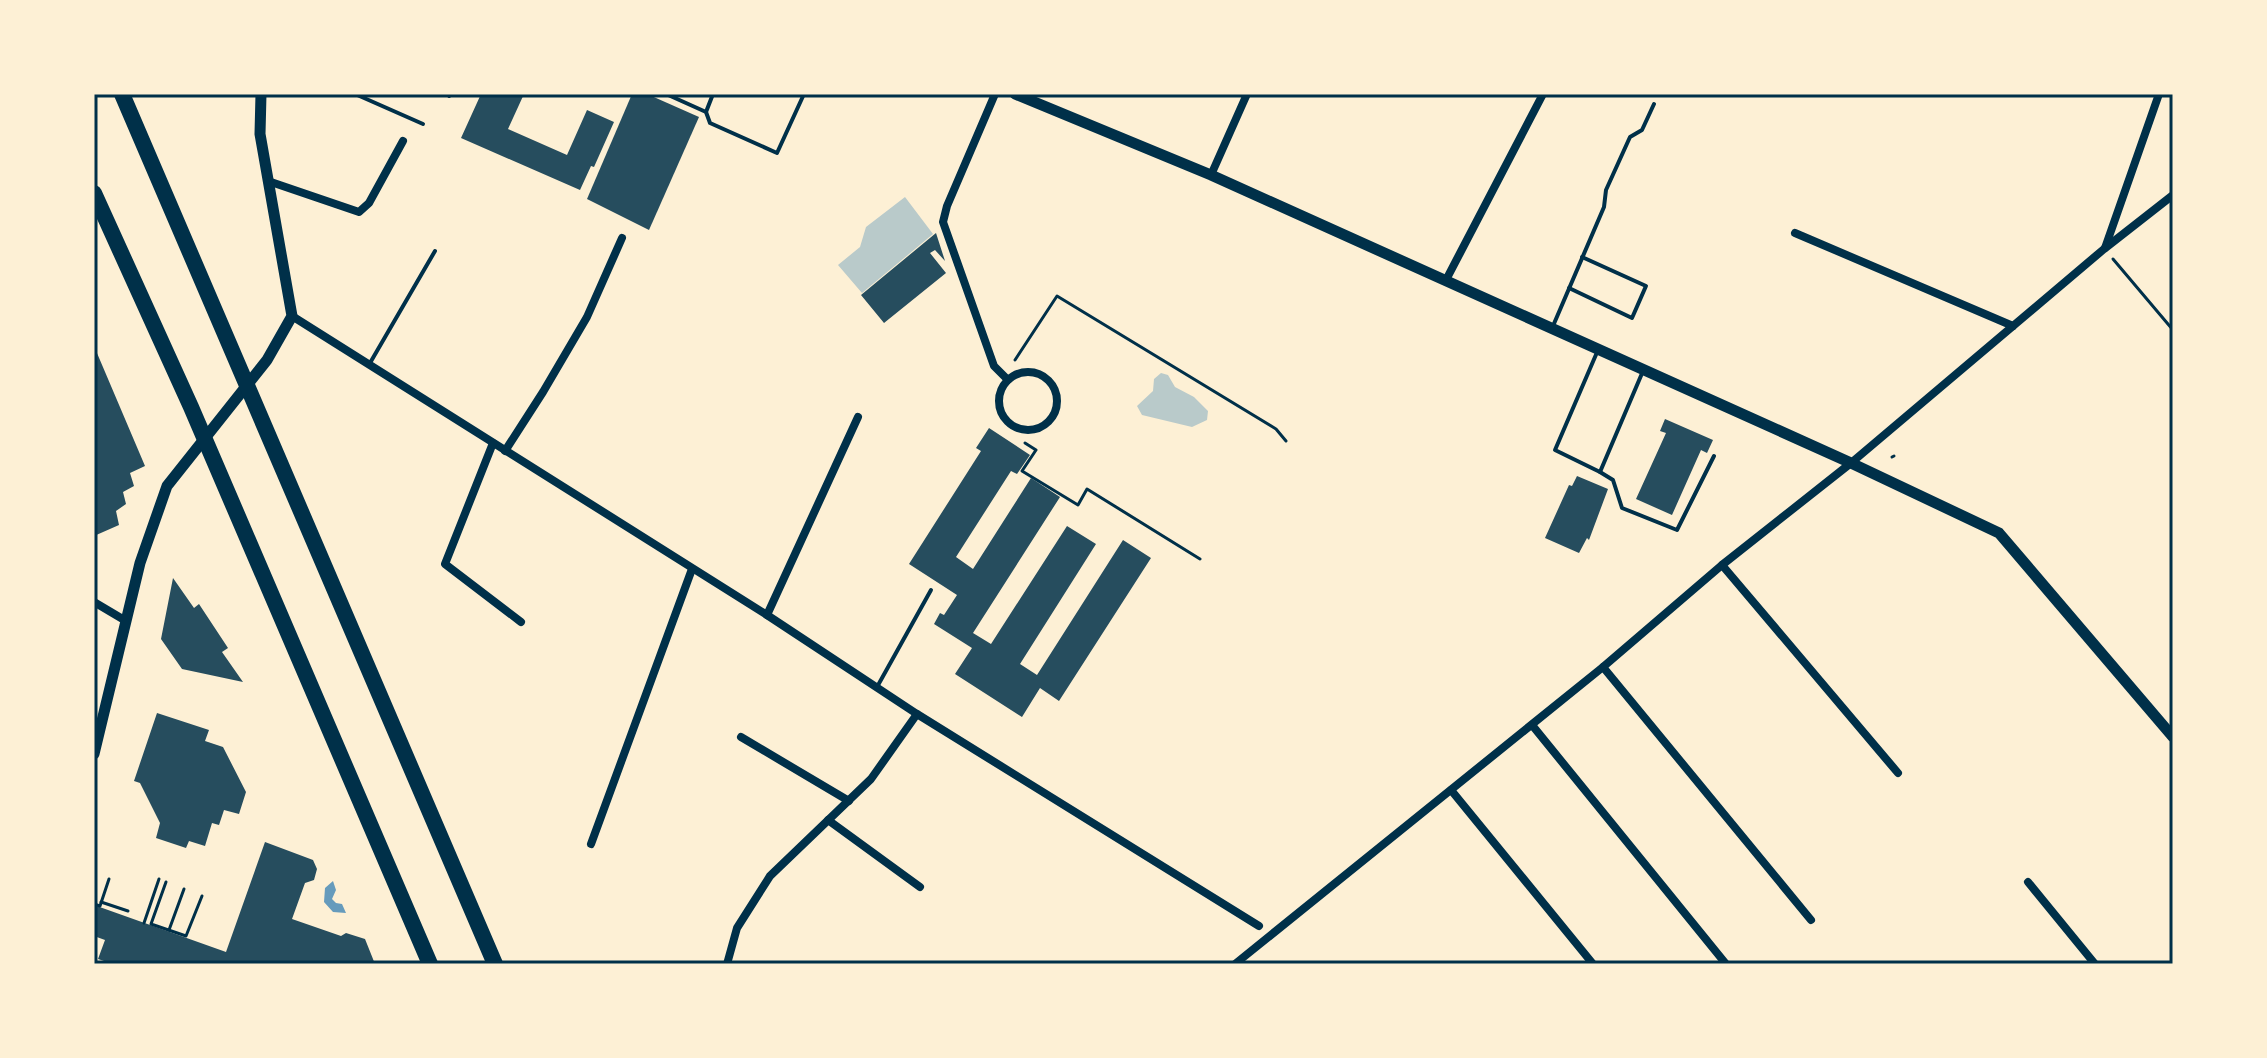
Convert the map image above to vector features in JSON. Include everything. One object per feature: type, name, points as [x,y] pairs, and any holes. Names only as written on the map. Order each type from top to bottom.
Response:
[{"type":"highway","points":[[122,94],[495,963]]},
{"type":"highway","points":[[94,193],[191,407],[430,964]]},
{"type":"street","points":[[94,754],[140,563],[167,486],[267,360],[292,316],[260,134],[261,94]]},
{"type":"street","points":[[995,94],[943,222],[994,366],[1008,380]]},
{"type":"street","points":[[1211,175],[1247,94]]},
{"type":"street","points":[[1446,280],[1543,94]]},
{"type":"street","points":[[2104,249],[2159,94]]},
{"type":"street","points":[[1023,96],[1211,175],[1446,280],[1999,533],[2173,737]]},
{"type":"street","points":[[268,181],[359,212],[369,203],[403,141]]},
{"type":"street","points":[[1235,964],[1603,667],[1722,565],[1851,463],[2104,249],[2173,195]]},
{"type":"street","points":[[1795,233],[2013,326]]},
{"type":"street","points":[[505,451],[587,317],[622,238]]},
{"type":"street","points":[[292,316],[767,615],[917,714],[1259,926]]},
{"type":"street","points":[[1024,372],[1043,376],[1050,382],[1057,408],[1047,424],[1029,430],[1010,424],[1003,417],[999,398],[1008,380],[1024,372]]},
{"type":"street","points":[[767,615],[858,417]]},
{"type":"street","points":[[493,443],[445,564],[521,622]]},
{"type":"street","points":[[1722,565],[1898,773]]},
{"type":"street","points":[[591,844],[692,569]]},
{"type":"street","points":[[94,602],[126,621]]},
{"type":"street","points":[[1603,667],[1811,920]]},
{"type":"street","points":[[727,964],[737,928],[770,876],[871,779],[917,714]]},
{"type":"street","points":[[1532,725],[1726,964]]},
{"type":"street","points":[[741,737],[849,801]]},
{"type":"street","points":[[1451,790],[1593,964]]},
{"type":"street","points":[[828,820],[920,887]]},
{"type":"street","points":[[2028,882],[2095,964]]},
{"type":"lane","points":[[355,94],[423,124]]},
{"type":"lane","points":[[666,94],[706,112]]},
{"type":"lane","points":[[713,94],[706,112],[710,123],[777,153],[804,94]]},
{"type":"lane","points":[[1552,328],[1604,207],[1612,176],[1630,137],[1642,130],[1654,104]]},
{"type":"lane","points":[[369,365],[435,251]]},
{"type":"lane","points":[[1569,288],[1632,318],[1646,286],[1582,257]]},
{"type":"lane","points":[[1598,349],[1555,450],[1613,480],[1622,508],[1677,530],[1714,456]]},
{"type":"lane","points":[[1600,472],[1644,369]]},
{"type":"lane","points":[[877,687],[931,590]]},
{"type":"path","points":[[2104,249],[2173,330]]},
{"type":"path","points":[[1015,360],[1057,296],[1276,429],[1286,441]]},
{"type":"path","points":[[1025,443],[1036,450],[1022,471],[1078,505],[1087,489],[1200,559]]},
{"type":"path","points":[[94,904],[100,906],[109,879]]},
{"type":"path","points":[[144,923],[159,879]]},
{"type":"path","points":[[166,882],[151,924],[186,936],[202,896]]},
{"type":"path","points":[[169,930],[184,889]]},
{"type":"path","points":[[101,902],[128,911]]},
{"type":"shaded area","points":[[905,197],[933,234],[862,293],[838,265],[860,247],[866,227]]},
{"type":"shaded area","points":[[1161,373],[1168,375],[1175,387],[1194,397],[1208,411],[1207,420],[1192,427],[1142,415],[1137,406],[1153,391],[1154,379]]},
{"type":"water","points":[[333,881],[336,890],[332,899],[342,904],[346,913],[333,912],[324,902],[325,888]]},
{"type":"building","points":[[481,94],[524,94],[508,129],[567,155],[587,110],[614,122],[580,190],[461,138]]},
{"type":"building","points":[[632,94],[647,94],[699,117],[649,230],[587,199]]},
{"type":"building","points":[[936,233],[945,261],[935,250],[930,253],[946,273],[884,323],[861,295]]},
{"type":"building","points":[[94,346],[145,466],[130,473],[134,486],[123,492],[126,504],[116,511],[119,525],[94,536]]},
{"type":"building","points":[[1665,419],[1713,440],[1707,453],[1701,450],[1672,515],[1636,499],[1666,433],[1660,431]]},
{"type":"building","points":[[989,428],[1030,455],[1017,474],[1011,471],[956,557],[973,569],[1031,478],[1060,497],[973,633],[991,644],[1067,526],[1096,544],[1020,664],[1037,675],[1123,540],[1151,558],[1059,701],[1040,688],[1022,717],[955,674],[972,648],[934,624],[957,595],[909,564],[981,451],[976,448]]},
{"type":"building","points":[[1577,476],[1608,489],[1589,540],[1587,538],[1579,553],[1545,538],[1569,485],[1572,486]]},
{"type":"building","points":[[173,578],[194,608],[199,604],[228,648],[222,652],[243,682],[182,669],[161,639]]},
{"type":"building","points":[[157,713],[209,730],[205,741],[223,747],[246,792],[239,814],[224,810],[219,825],[212,823],[205,846],[189,841],[186,848],[156,838],[160,823],[140,783],[134,781]]},
{"type":"building","points":[[265,842],[313,860],[317,869],[314,880],[305,883],[292,919],[341,936],[346,933],[365,939],[375,964],[113,964],[98,959],[105,940],[94,936],[94,905],[226,952]]}]
